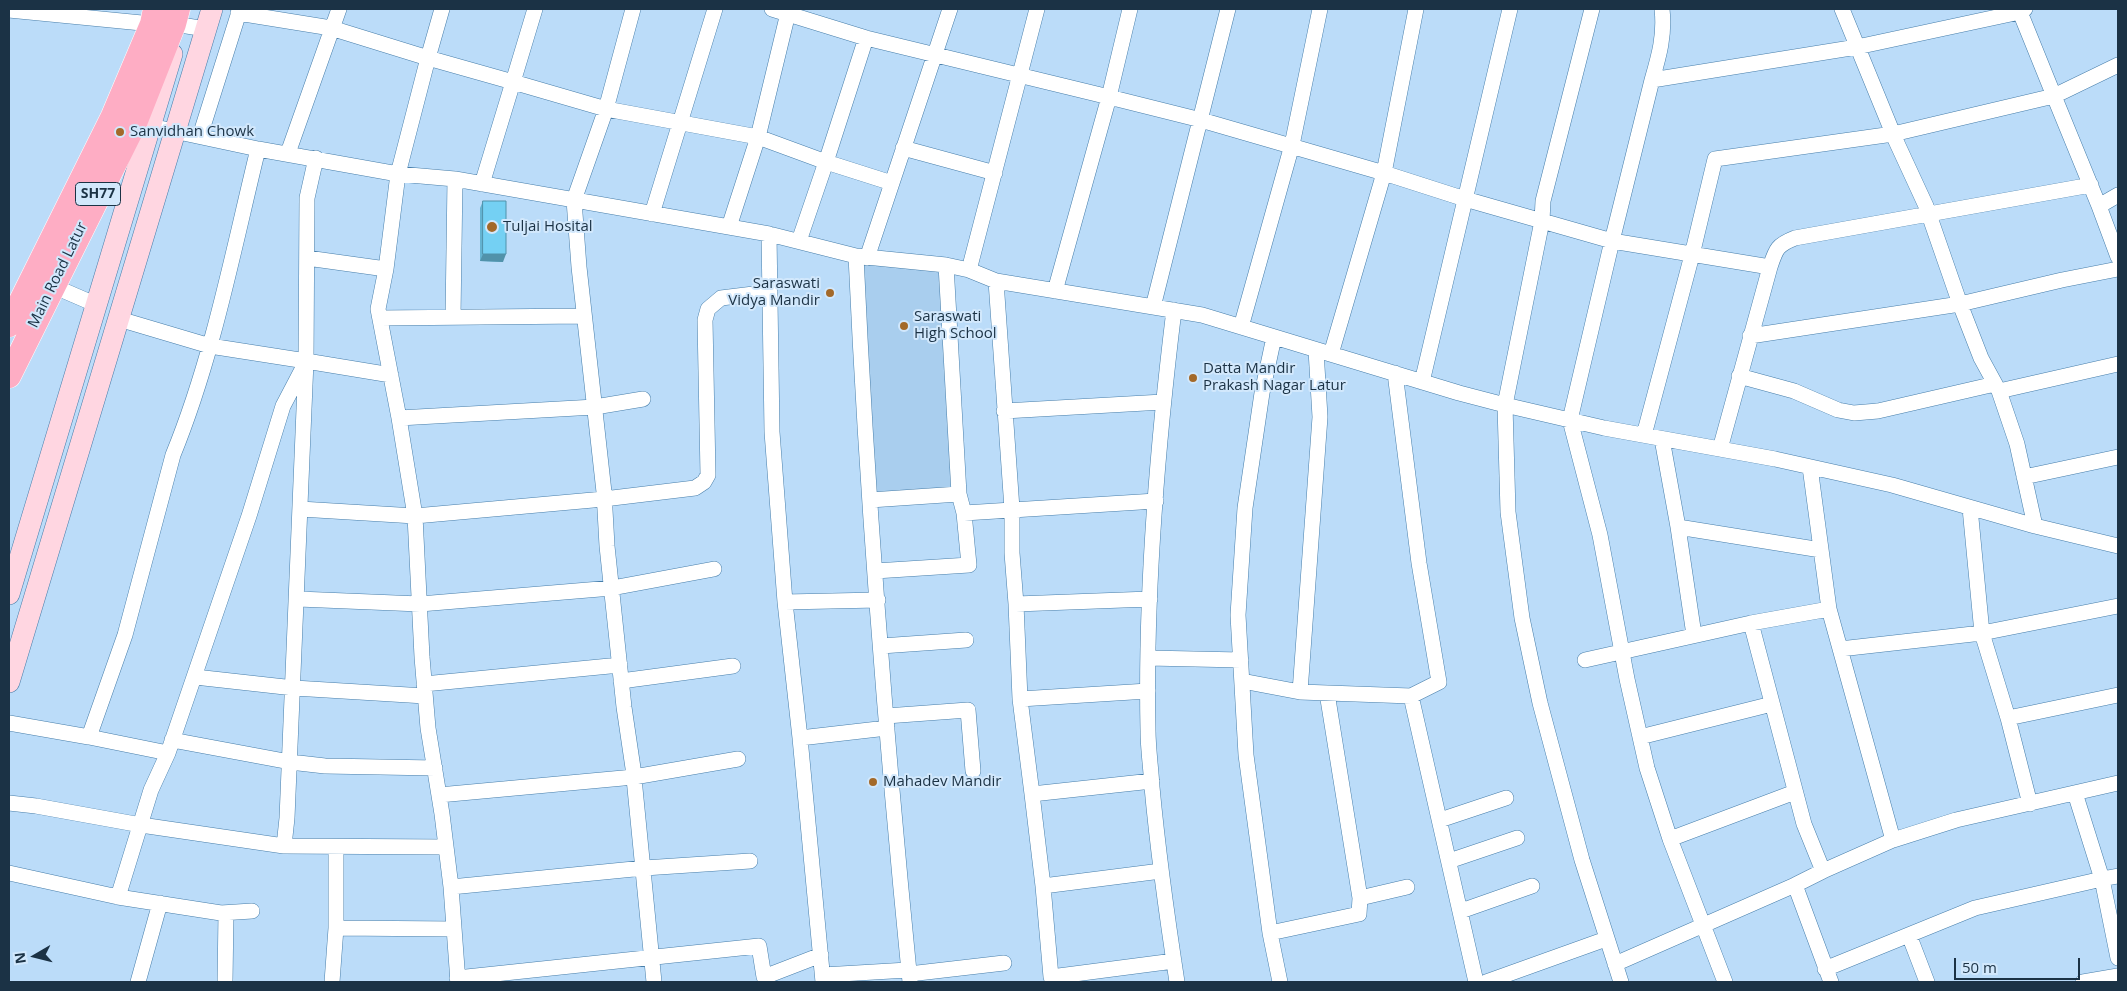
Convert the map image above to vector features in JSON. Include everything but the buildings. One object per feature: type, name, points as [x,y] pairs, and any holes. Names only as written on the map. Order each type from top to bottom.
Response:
[{"type":"main road","name":"Main Road Latur","points":[[9,376],[133,122],[171,17]]},
{"type":"main road","name":"Main Road Latur","points":[[9,324],[133,122]]},
{"type":"street","points":[[9,682],[212,9]]},
{"type":"street","points":[[288,153],[339,9]]},
{"type":"street","points":[[442,9],[398,174],[386,269],[378,309],[415,516],[425,690],[446,847],[458,980],[759,946],[764,977],[821,955]]},
{"type":"street","points":[[482,184],[535,9]]},
{"type":"street","points":[[633,9],[606,109],[574,200],[584,316],[620,665],[644,868],[654,982]]},
{"type":"street","points":[[652,214],[715,9]]},
{"type":"street","points":[[909,976],[875,571],[862,380],[862,257],[892,183],[950,9]]},
{"type":"street","points":[[969,270],[1037,9]]},
{"type":"street","points":[[1055,291],[1109,97],[1130,9]]},
{"type":"street","points":[[1153,307],[1228,9]]},
{"type":"street","points":[[1241,327],[1292,146],[1320,9]]},
{"type":"street","points":[[1332,354],[1384,173],[1416,9]]},
{"type":"street","points":[[1422,382],[1510,9]]},
{"type":"street","points":[[1662,9],[1664,28],[1662,47],[1612,242],[1570,420],[1600,535],[1646,768],[1670,839],[1725,982]]},
{"type":"street","points":[[1842,9],[1893,134],[1929,214],[1981,358],[1997,388],[2017,444],[2035,526]]},
{"type":"street","points":[[9,10],[171,17],[206,29]]},
{"type":"street","points":[[729,227],[758,137],[782,10],[866,38],[1200,120],[1612,242],[1770,267]]},
{"type":"street","points":[[1588,10],[1543,200],[1542,221],[1505,405],[1508,512],[1522,618],[1540,703],[1582,860],[1621,982]]},
{"type":"street","points":[[1652,80],[1857,47],[2021,10],[2118,257]]},
{"type":"street","points":[[200,136],[239,11],[332,28],[428,58],[606,109],[758,137],[826,162],[892,183]]},
{"type":"street","points":[[9,594],[97,304],[133,122],[171,17]]},
{"type":"street","points":[[799,241],[866,38]]},
{"type":"street","points":[[1644,435],[1692,255],[1715,159],[1893,134],[2054,96],[2118,65]]},
{"type":"street","points":[[133,122],[258,149],[398,174],[455,179],[769,234],[862,257],[946,265],[969,270],[996,281],[1202,315],[1422,382],[1505,405],[1662,439],[1810,467],[1892,486],[2035,526],[2118,546]]},
{"type":"street","points":[[904,148],[995,173]]},
{"type":"street","points":[[88,737],[125,635],[173,455],[210,346],[258,149]]},
{"type":"street","points":[[284,846],[298,599],[306,361],[307,198],[316,158]]},
{"type":"street","points":[[453,317],[455,179]]},
{"type":"street","points":[[1720,449],[1770,267],[1776,250],[1784,242],[1795,238],[2091,185]]},
{"type":"street","points":[[2099,206],[2118,195]]},
{"type":"street","points":[[769,234],[772,432],[785,602],[823,979],[909,976],[1004,963]]},
{"type":"street","points":[[307,258],[386,269]]},
{"type":"street","points":[[875,571],[969,565],[964,513],[959,494],[946,265]]},
{"type":"street","points":[[1750,336],[1960,304],[2118,269]]},
{"type":"street","points":[[996,281],[1012,509],[1012,553],[1020,699],[1043,886],[1051,979],[1174,961]]},
{"type":"street","points":[[53,286],[97,304]]},
{"type":"street","points":[[300,509],[415,516],[604,499],[695,488],[704,482],[708,475],[705,320],[708,309],[721,298],[770,292]]},
{"type":"street","points":[[1174,310],[1162,402],[1150,599],[1148,732],[1161,871],[1177,982]]},
{"type":"street","points":[[380,318],[584,316]]},
{"type":"street","points":[[119,320],[210,346],[391,374]]},
{"type":"street","points":[[1274,337],[1262,393],[1246,508],[1238,615],[1246,755],[1270,933],[1280,982]]},
{"type":"street","points":[[1300,692],[1320,417],[1316,350]]},
{"type":"street","points":[[118,897],[151,790],[170,746],[195,677],[249,516],[283,406],[306,361]]},
{"type":"street","points":[[1740,376],[1794,391],[1838,410],[1854,413],[1878,411],[2118,364]]},
{"type":"street","points":[[1242,682],[1300,692],[1411,696],[1439,682],[1417,553],[1395,373]]},
{"type":"street","points":[[399,418],[594,407],[642,399]]},
{"type":"street","points":[[1004,411],[1162,402]]},
{"type":"street","points":[[1662,439],[1678,527],[1694,636]]},
{"type":"street","points":[[2024,477],[2118,457]]},
{"type":"street","points":[[1810,467],[1829,609],[1893,840]]},
{"type":"street","points":[[870,500],[959,494]]},
{"type":"street","points":[[964,513],[1156,501]]},
{"type":"street","points":[[1970,508],[1982,633],[2008,718],[2030,804]]},
{"type":"street","points":[[1678,527],[1821,550]]},
{"type":"street","points":[[298,599],[420,604],[612,588],[714,569]]},
{"type":"street","points":[[1016,604],[1150,599]]},
{"type":"street","points":[[785,602],[878,600]]},
{"type":"street","points":[[1840,649],[1982,633],[2118,606]]},
{"type":"street","points":[[1585,660],[1751,623],[1829,609]]},
{"type":"street","points":[[1751,623],[1804,824],[1823,872]]},
{"type":"street","points":[[882,646],[966,640]]},
{"type":"street","points":[[1148,658],[1240,660]]},
{"type":"street","points":[[195,677],[294,688],[425,690],[620,665]]},
{"type":"street","points":[[622,681],[733,666]]},
{"type":"street","points":[[1020,699],[1148,691]]},
{"type":"street","points":[[1270,933],[1359,914],[1360,898],[1327,693]]},
{"type":"street","points":[[2008,718],[2118,695]]},
{"type":"street","points":[[1411,696],[1476,982]]},
{"type":"street","points":[[1640,737],[1772,704]]},
{"type":"street","points":[[800,738],[968,710],[973,771]]},
{"type":"street","points":[[9,723],[88,737],[324,766],[435,768]]},
{"type":"street","points":[[439,795],[634,777],[738,759]]},
{"type":"street","points":[[1032,794],[1152,781]]},
{"type":"street","points":[[1615,964],[1893,840],[1956,820],[2118,783]]},
{"type":"street","points":[[1670,839],[1795,792]]},
{"type":"street","points":[[2075,794],[2102,879],[2118,958]]},
{"type":"street","points":[[1440,820],[1506,798]]},
{"type":"street","points":[[9,803],[284,846],[446,847]]},
{"type":"street","points":[[1449,861],[1517,838]]},
{"type":"street","points":[[332,982],[336,928],[336,846]]},
{"type":"street","points":[[450,887],[644,868],[750,861]]},
{"type":"street","points":[[1043,886],[1161,871]]},
{"type":"street","points":[[9,872],[118,897],[226,913],[252,910]]},
{"type":"street","points":[[1794,885],[1828,976],[1909,935],[1975,908],[2118,876]]},
{"type":"street","points":[[1461,911],[1532,886]]},
{"type":"street","points":[[1360,898],[1407,887]]},
{"type":"street","points":[[138,982],[160,903]]},
{"type":"street","points":[[225,982],[226,913]]},
{"type":"street","points":[[336,928],[454,929]]},
{"type":"street","points":[[1909,935],[1927,982]]},
{"type":"street","points":[[1486,982],[1606,939]]},
{"type":"street","points":[[2083,982],[2118,976]]},
{"type":"shaded area","name":"Saraswati High School","points":[[856,256],[947,272],[959,494],[870,500]]},
{"type":"place","name":"Sanvidhan Chowk","points":[[120,132]]},
{"type":"place","name":"Tuljai Hosital","points":[[492,227]]},
{"type":"place","name":"Saraswati Vidya Mandir","points":[[830,293]]},
{"type":"place","name":"Saraswati High School","points":[[904,326]]},
{"type":"place","name":"Datta Mandir Prakash Nagar Latur","points":[[1193,378]]},
{"type":"place","name":"Mahadev Mandir","points":[[873,782]]}]
